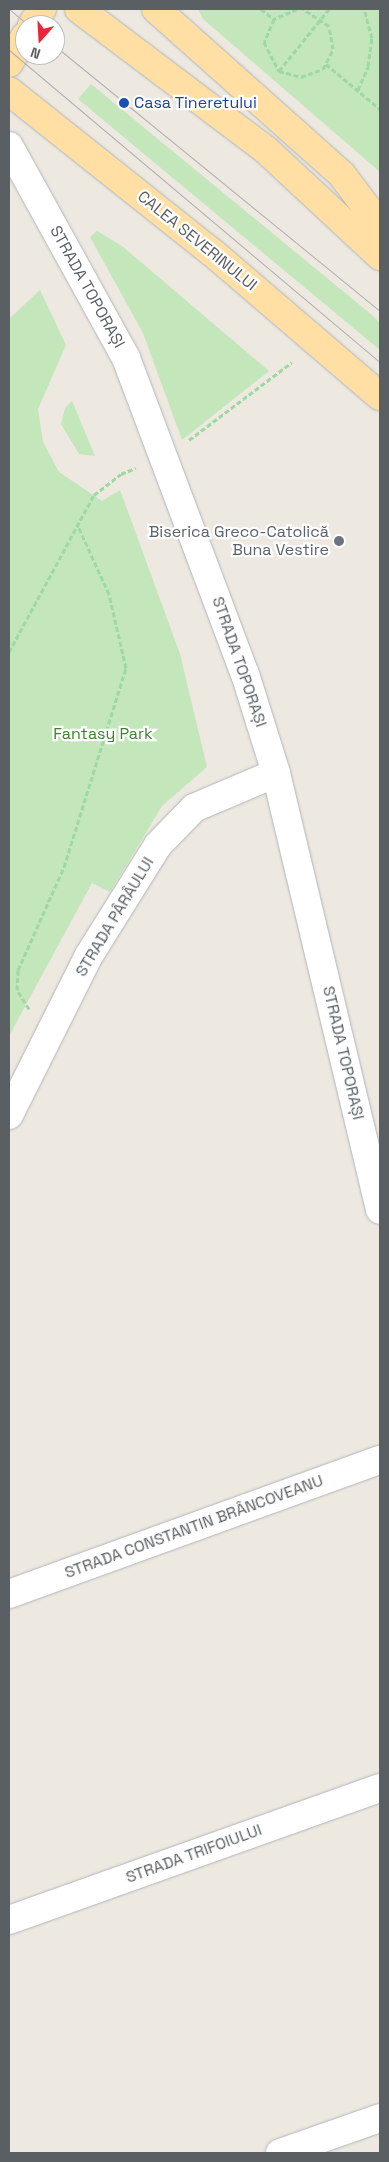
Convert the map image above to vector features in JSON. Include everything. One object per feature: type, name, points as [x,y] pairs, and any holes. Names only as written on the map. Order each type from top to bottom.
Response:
[{"type":"main road","points":[[79,9],[266,150],[380,256]]},
{"type":"main road","points":[[156,9],[342,175],[380,225]]},
{"type":"main road","name":"CALEA SEVERINULUI","points":[[9,91],[320,341],[380,396]]},
{"type":"street","name":"STRADA TOPORAȘI","points":[[9,146],[126,358],[166,458],[245,674],[276,773],[380,1210]]},
{"type":"street","name":"STRADA PÂRÂULUI","points":[[9,1115],[88,957],[158,845],[194,808],[276,773]]},
{"type":"street","name":"STRADA CONSTANTIN BRÂNCOVEANU","points":[[9,1594],[380,1460]]},
{"type":"street","name":"STRADA TRIFOIULUI","points":[[9,1920],[380,1788]]},
{"type":"street","points":[[280,2153],[380,2118]]},
{"type":"path","points":[[261,9],[274,19]]},
{"type":"path","points":[[297,9],[274,19],[264,42],[271,63],[279,71],[301,77],[326,64],[333,37],[322,17],[303,9]]},
{"type":"path","points":[[279,71],[329,9]]},
{"type":"path","points":[[358,90],[368,66],[372,38],[364,9]]},
{"type":"path","points":[[326,64],[380,109]]},
{"type":"path","points":[[9,652],[94,495],[121,474],[166,458],[320,341]]},
{"type":"path","points":[[53,1030],[25,1006],[17,990],[18,970],[64,867],[126,668],[109,594],[78,526]]},
{"type":"green space","points":[[198,9],[380,9],[380,172],[203,19]]},
{"type":"green space","points":[[91,84],[372,315],[380,323],[380,350],[78,99]]},
{"type":"green space","points":[[97,231],[122,246],[269,371],[182,440],[143,333],[90,237]]},
{"type":"green space","name":"Fantasy Park","points":[[40,290],[66,345],[38,409],[43,442],[59,472],[102,501],[120,490],[180,654],[207,767],[162,806],[110,892],[92,883],[9,1036],[9,319]]},
{"type":"green space","points":[[72,401],[95,456],[79,454],[61,424],[65,408]]},
{"type":"tram line","points":[[9,9],[16,15]]},
{"type":"tram line","points":[[9,50],[380,362]]},
{"type":"tram line","points":[[65,54],[380,311]]},
{"type":"place","name":"Casa Tineretului","points":[[124,103]]},
{"type":"place","name":"Biserica Greco-Catolică Buna Vestire","points":[[339,541]]}]
